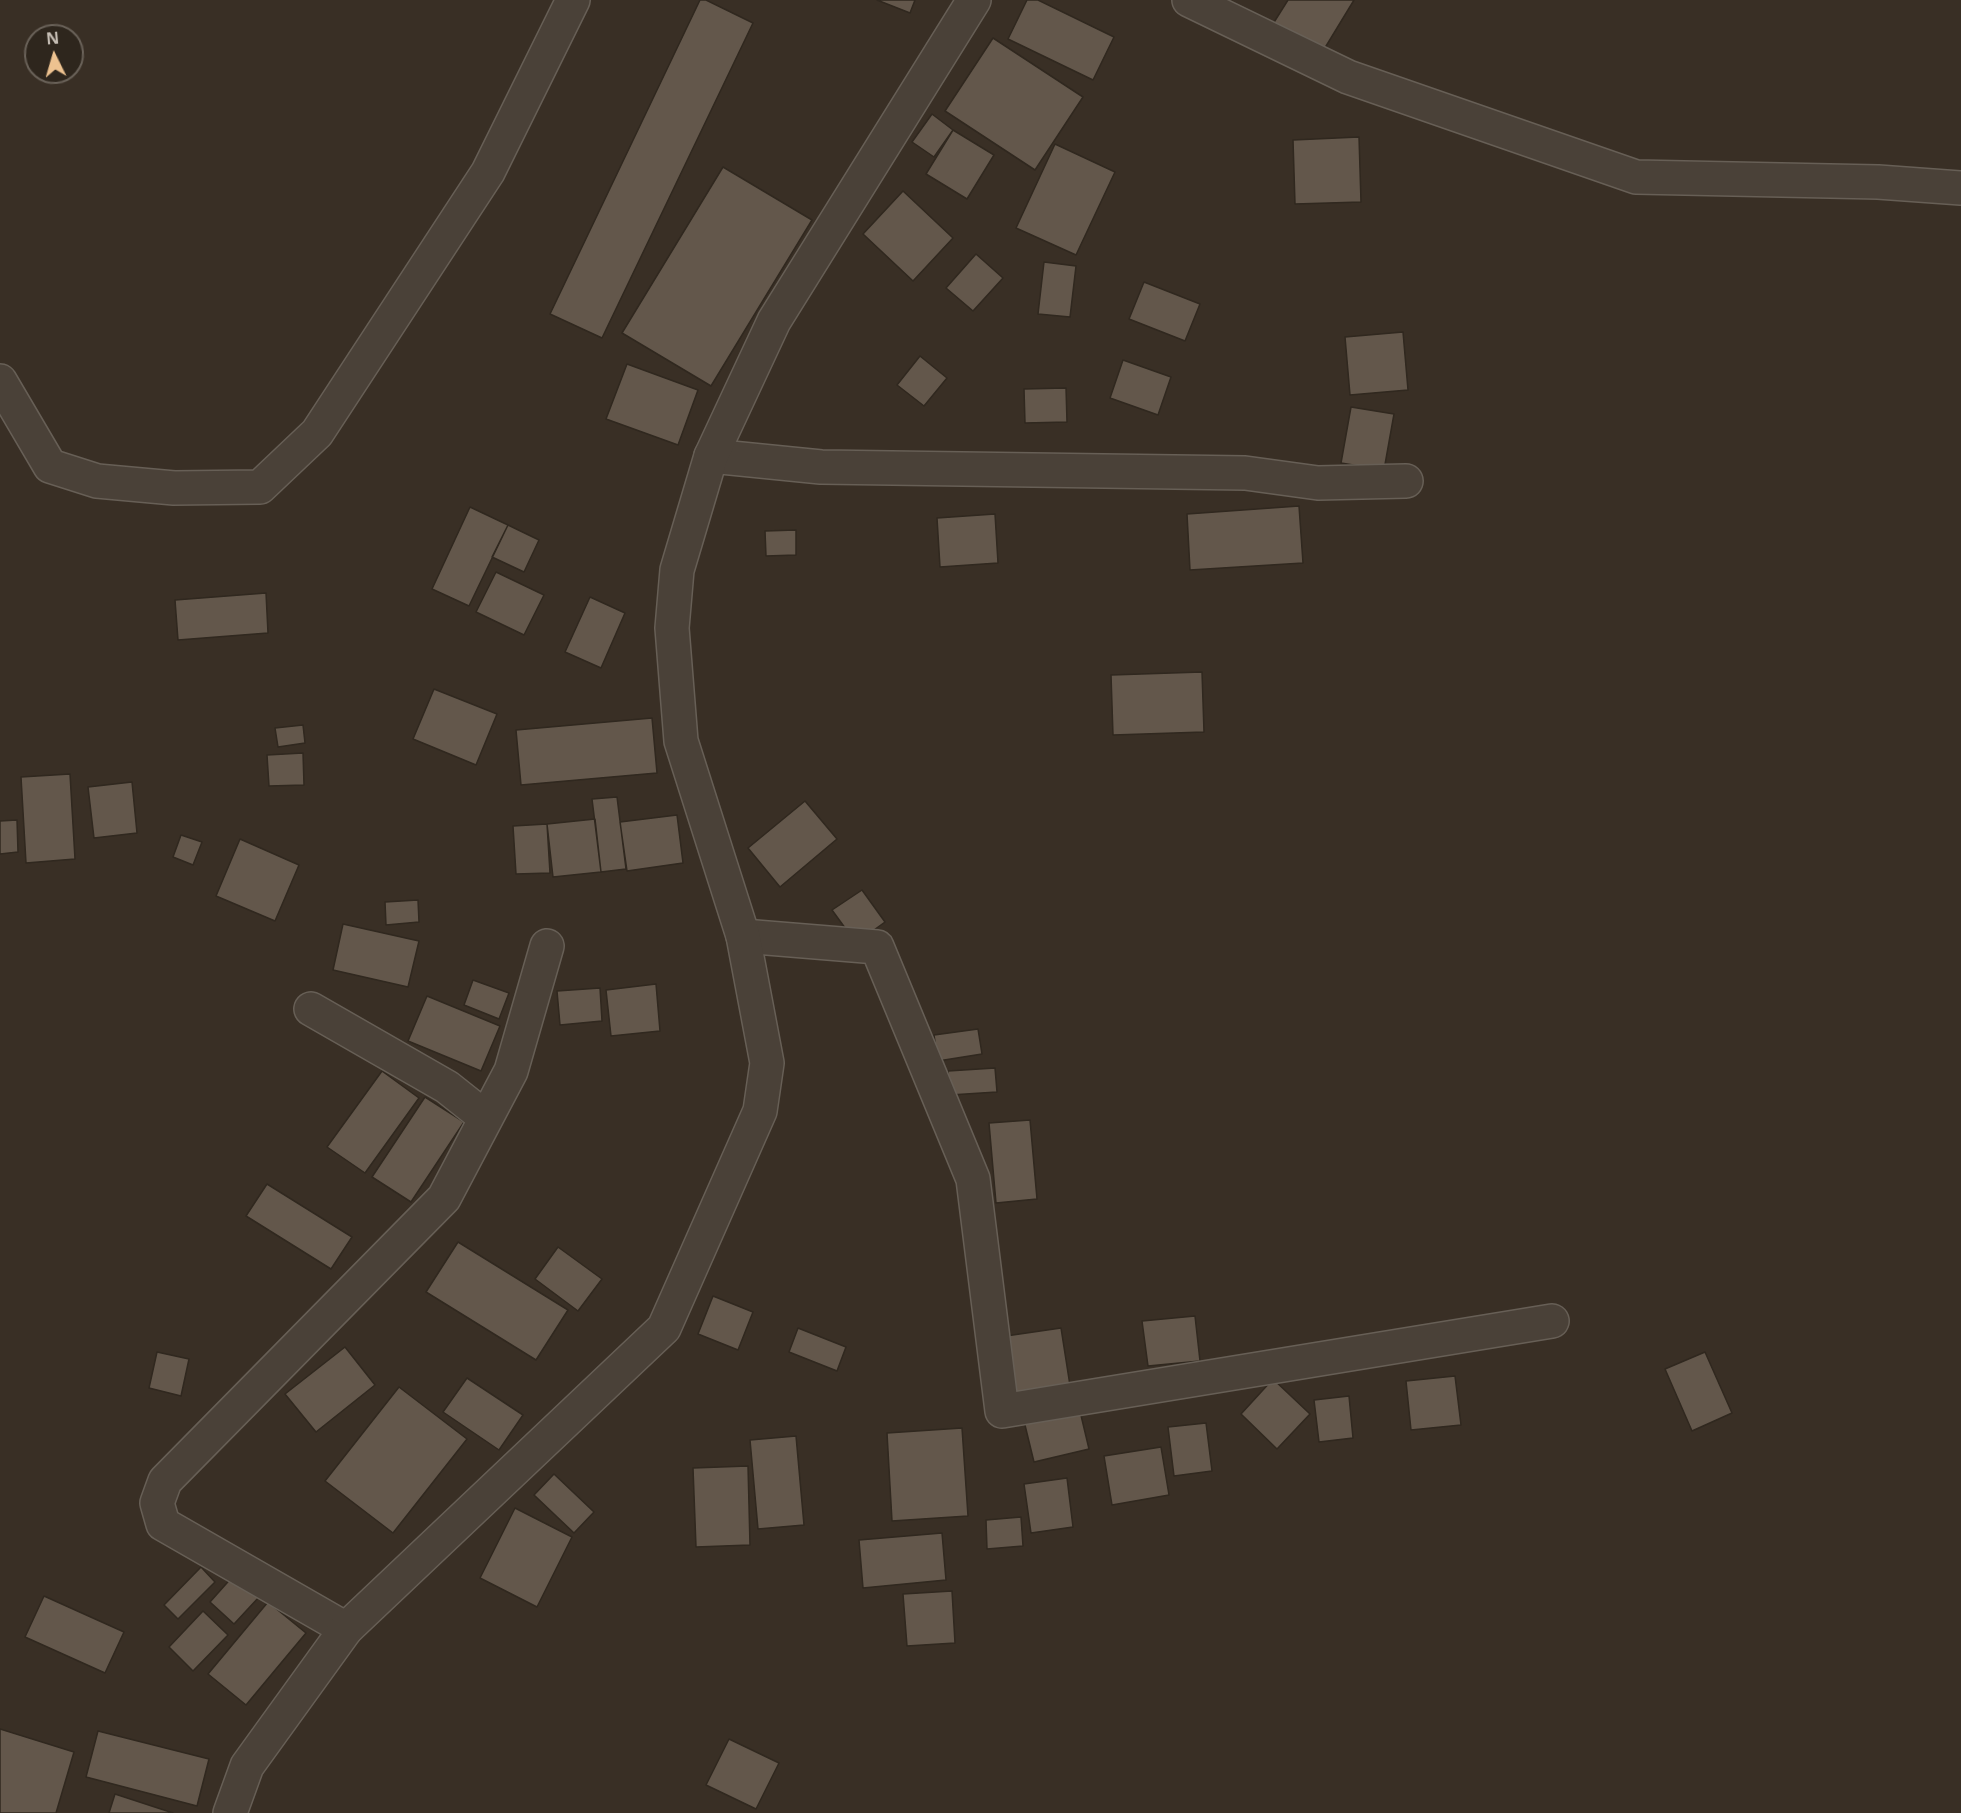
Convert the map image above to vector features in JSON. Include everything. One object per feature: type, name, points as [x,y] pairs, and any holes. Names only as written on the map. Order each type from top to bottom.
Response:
[{"type":"street","points":[[0,381],[50,466],[97,481],[174,488],[260,487],[317,433],[488,172],[573,0]]},
{"type":"street","points":[[230,1813],[248,1766],[346,1629],[664,1328],[760,1111],[767,1063],[743,936],[681,741],[672,628],[677,570],[711,456],[774,321],[974,0]]},
{"type":"street","points":[[1189,0],[1348,77],[1636,177],[1878,182],[1961,189]]},
{"type":"street","points":[[711,456],[821,466],[1245,473],[1318,483],[1407,481]]},
{"type":"street","points":[[743,936],[877,947],[973,1179],[1002,1411],[1552,1321]]},
{"type":"street","points":[[346,1629],[163,1524],[158,1503],[165,1481],[444,1198],[511,1071],[547,946]]},
{"type":"street","points":[[311,1010],[447,1087],[486,1118]]},
{"type":"building","points":[[700,0],[706,0],[753,23],[602,338],[550,314]]},
{"type":"building","points":[[877,0],[915,0],[910,13]]},
{"type":"building","points":[[1027,0],[1038,0],[1114,37],[1093,80],[1008,39]]},
{"type":"building","points":[[1288,0],[1354,0],[1320,56],[1271,27]]},
{"type":"building","points":[[993,38],[1083,97],[1035,170],[945,111]]},
{"type":"building","points":[[932,114],[953,130],[934,157],[912,142]]},
{"type":"building","points":[[953,130],[994,155],[967,199],[926,174]]},
{"type":"building","points":[[1359,137],[1361,202],[1295,204],[1293,140]]},
{"type":"building","points":[[1055,144],[1115,172],[1076,255],[1016,228]]},
{"type":"building","points":[[723,167],[812,220],[711,386],[622,333]]},
{"type":"building","points":[[903,191],[953,238],[913,281],[863,234]]},
{"type":"building","points":[[976,254],[1003,278],[973,311],[946,288]]},
{"type":"building","points":[[1044,262],[1076,266],[1070,317],[1038,314]]},
{"type":"building","points":[[1144,282],[1200,304],[1185,341],[1129,319]]},
{"type":"building","points":[[1403,332],[1408,390],[1350,395],[1345,337]]},
{"type":"building","points":[[920,356],[947,378],[924,406],[897,385]]},
{"type":"building","points":[[1123,360],[1171,377],[1158,415],[1110,398]]},
{"type":"building","points":[[627,364],[698,390],[678,445],[606,419]]},
{"type":"building","points":[[1066,388],[1067,422],[1025,423],[1024,389]]},
{"type":"building","points":[[1351,407],[1394,414],[1384,470],[1341,463]]},
{"type":"building","points":[[1299,506],[1303,563],[1190,570],[1187,514]]},
{"type":"building","points":[[470,507],[508,525],[469,606],[432,589]]},
{"type":"building","points":[[995,514],[998,563],[940,567],[937,518]]},
{"type":"building","points":[[508,525],[539,540],[524,572],[492,557]]},
{"type":"building","points":[[796,530],[796,555],[766,556],[765,531]]},
{"type":"building","points":[[496,572],[544,595],[524,635],[476,612]]},
{"type":"building","points":[[266,593],[268,633],[178,640],[175,600]]},
{"type":"building","points":[[590,597],[625,613],[601,668],[565,652]]},
{"type":"building","points":[[1202,672],[1204,732],[1113,735],[1111,675]]},
{"type":"building","points":[[434,689],[497,714],[476,765],[413,739]]},
{"type":"building","points":[[652,718],[657,773],[521,785],[516,730]]},
{"type":"building","points":[[303,725],[305,743],[278,747],[275,728]]},
{"type":"building","points":[[303,753],[304,785],[269,786],[267,755]]},
{"type":"building","points":[[70,774],[75,859],[26,863],[21,777]]},
{"type":"building","points":[[132,782],[137,833],[94,838],[88,787]]},
{"type":"building","points":[[617,797],[626,869],[601,872],[592,799]]},
{"type":"building","points":[[805,801],[837,839],[780,887],[748,848]]},
{"type":"building","points":[[677,815],[683,863],[627,871],[620,822]]},
{"type":"building","points":[[595,819],[601,872],[553,877],[547,824]]},
{"type":"building","points":[[17,820],[18,852],[0,854],[0,821]]},
{"type":"building","points":[[547,824],[550,873],[516,874],[513,826]]},
{"type":"building","points":[[181,835],[202,842],[193,865],[173,857]]},
{"type":"building","points":[[240,839],[299,865],[275,921],[216,896]]},
{"type":"building","points":[[862,890],[885,922],[856,943],[832,910]]},
{"type":"building","points":[[418,900],[419,922],[386,925],[385,902]]},
{"type":"building","points":[[343,924],[419,941],[408,987],[333,970]]},
{"type":"building","points":[[473,980],[509,993],[499,1019],[464,1005]]},
{"type":"building","points":[[656,984],[660,1031],[611,1036],[606,990]]},
{"type":"building","points":[[600,988],[602,1021],[560,1025],[557,991]]},
{"type":"building","points":[[427,996],[500,1026],[481,1071],[408,1041]]},
{"type":"building","points":[[978,1029],[982,1054],[938,1061],[934,1035]]},
{"type":"building","points":[[995,1068],[997,1092],[950,1095],[948,1071]]},
{"type":"building","points":[[382,1071],[419,1098],[365,1173],[327,1147]]},
{"type":"building","points":[[425,1097],[464,1122],[411,1202],[372,1177]]},
{"type":"building","points":[[1030,1120],[1037,1199],[996,1203],[989,1123]]},
{"type":"building","points":[[267,1184],[352,1237],[331,1269],[246,1216]]},
{"type":"building","points":[[458,1242],[568,1310],[536,1360],[426,1292]]},
{"type":"building","points":[[558,1247],[602,1279],[578,1311],[535,1279]]},
{"type":"building","points":[[713,1296],[753,1312],[738,1350],[698,1334]]},
{"type":"building","points":[[1195,1316],[1200,1361],[1148,1366],[1142,1321]]},
{"type":"building","points":[[798,1328],[846,1347],[837,1371],[789,1352]]},
{"type":"building","points":[[1061,1328],[1071,1392],[1008,1401],[999,1337]]},
{"type":"building","points":[[345,1347],[375,1385],[316,1432],[285,1394]]},
{"type":"building","points":[[157,1352],[189,1359],[181,1396],[149,1388]]},
{"type":"building","points":[[1705,1352],[1732,1413],[1692,1431],[1665,1369]]},
{"type":"building","points":[[1455,1376],[1461,1425],[1411,1430],[1406,1381]]},
{"type":"building","points":[[467,1378],[523,1415],[499,1450],[443,1412]]},
{"type":"building","points":[[1273,1379],[1310,1414],[1277,1449],[1241,1414]]},
{"type":"building","points":[[399,1387],[467,1439],[393,1533],[325,1481]]},
{"type":"building","points":[[1349,1396],[1353,1438],[1319,1442],[1314,1400]]},
{"type":"building","points":[[1079,1407],[1089,1449],[1034,1462],[1024,1421]]},
{"type":"building","points":[[1206,1423],[1212,1471],[1174,1476],[1168,1427]]},
{"type":"building","points":[[962,1428],[968,1516],[892,1521],[887,1433]]},
{"type":"building","points":[[796,1436],[804,1525],[758,1529],[750,1440]]},
{"type":"building","points":[[1161,1447],[1169,1495],[1112,1505],[1104,1456]]},
{"type":"building","points":[[748,1466],[750,1545],[696,1547],[693,1468]]},
{"type":"building","points":[[554,1474],[594,1512],[574,1533],[534,1495]]},
{"type":"building","points":[[1067,1478],[1073,1527],[1031,1533],[1024,1484]]},
{"type":"building","points":[[515,1508],[572,1537],[537,1607],[480,1578]]},
{"type":"building","points":[[1021,1517],[1023,1546],[987,1549],[986,1520]]},
{"type":"building","points":[[942,1533],[946,1580],[863,1588],[859,1540]]},
{"type":"building","points":[[201,1567],[215,1582],[178,1619],[164,1605]]},
{"type":"building","points":[[234,1575],[259,1597],[234,1624],[210,1602]]},
{"type":"building","points":[[952,1591],[955,1643],[907,1646],[903,1594]]},
{"type":"building","points":[[44,1596],[124,1632],[105,1673],[25,1637]]},
{"type":"building","points":[[268,1602],[306,1633],[246,1705],[208,1674]]},
{"type":"building","points":[[203,1611],[228,1635],[193,1671],[169,1647]]},
{"type":"building","points":[[0,1729],[74,1752],[56,1813],[0,1813]]},
{"type":"building","points":[[98,1731],[209,1759],[197,1806],[86,1777]]},
{"type":"building","points":[[729,1739],[779,1763],[756,1809],[706,1785]]},
{"type":"building","points":[[115,1794],[173,1813],[109,1813]]}]
